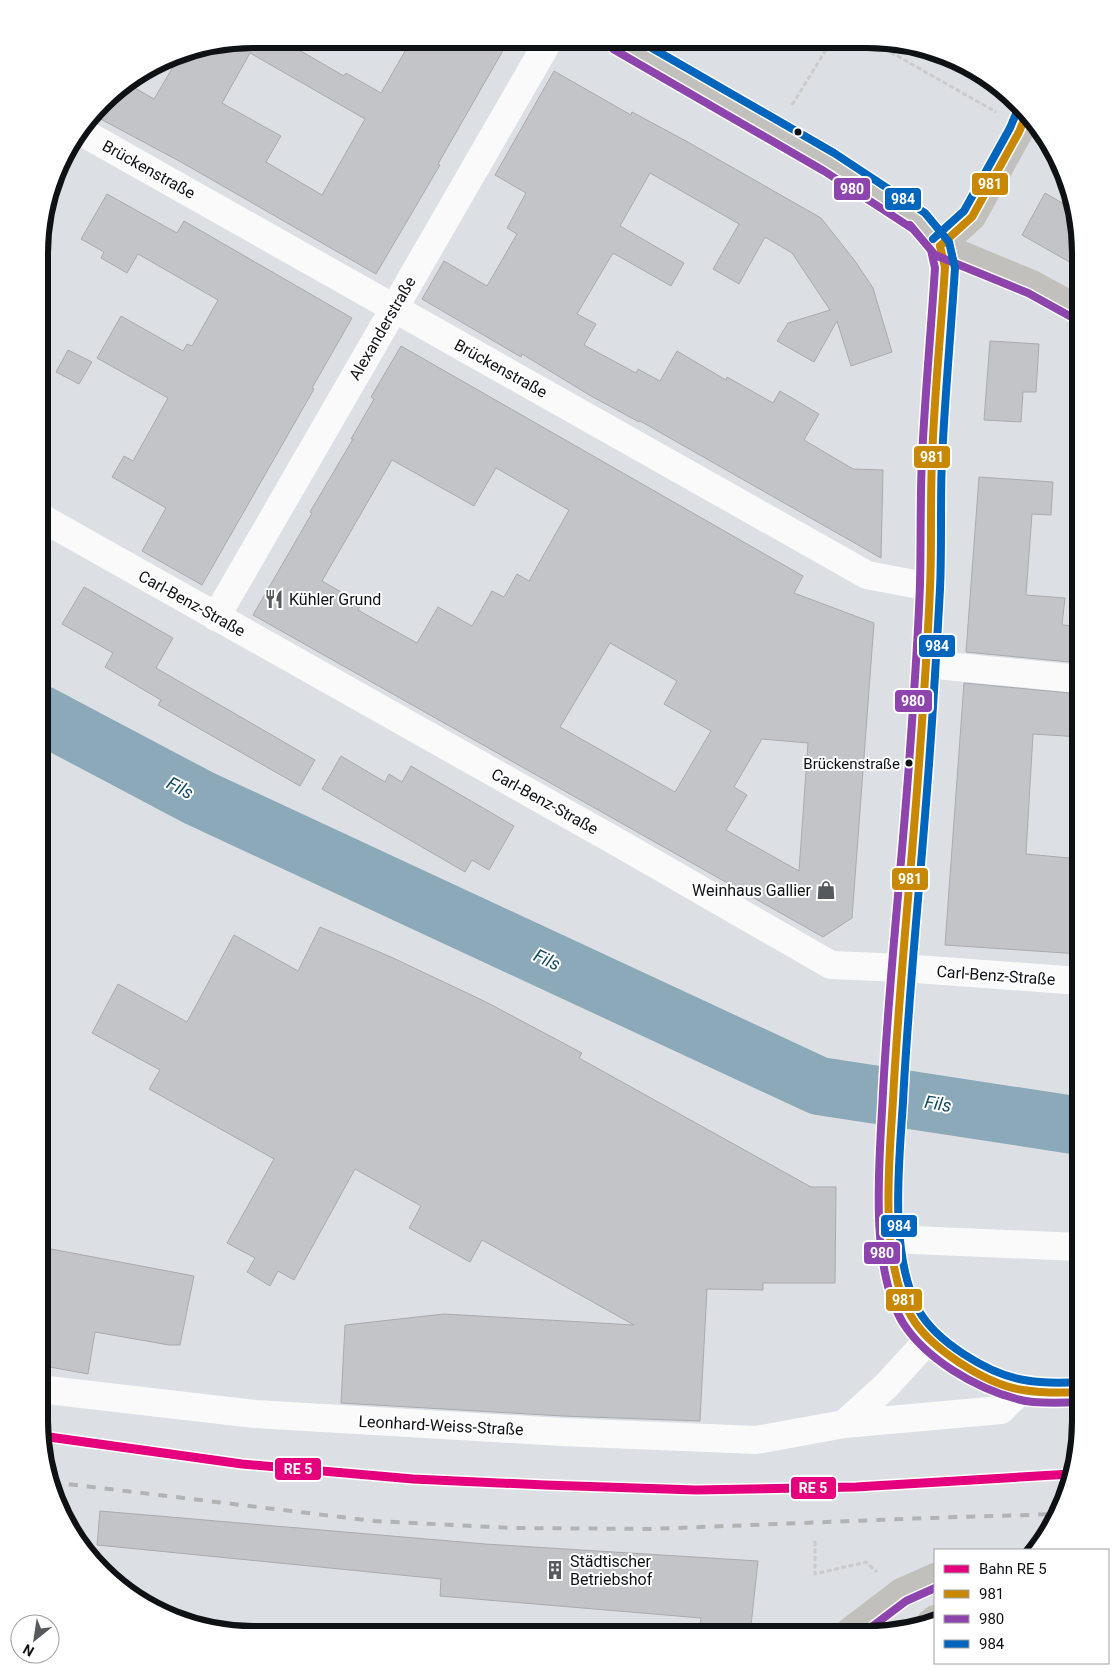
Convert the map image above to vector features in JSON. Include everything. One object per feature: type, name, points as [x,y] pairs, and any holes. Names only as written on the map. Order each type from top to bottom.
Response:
[{"type":"main road","points":[[632,48],[828,162],[920,221],[940,246],[945,266],[932,460],[930,587],[896,1035],[889,1171],[890,1239],[898,1286],[911,1317],[929,1339],[956,1361],[989,1379],[1021,1390],[1072,1393]]},
{"type":"main road","points":[[940,246],[972,217],[1024,121]]},
{"type":"main road","points":[[940,246],[1032,284],[1072,306]]},
{"type":"main road","points":[[855,1627],[901,1592],[934,1578]]},
{"type":"street","name":"Alexanderstraße","points":[[216,617],[544,48]]},
{"type":"street","name":"Brückenstraße","points":[[86,134],[868,575],[930,587]]},
{"type":"street","name":"Carl-Benz-Straße","points":[[48,522],[831,965],[902,968],[1072,980]]},
{"type":"street","points":[[925,664],[1072,678]]},
{"type":"street","points":[[890,1239],[1072,1247]]},
{"type":"street","points":[[844,1424],[886,1386],[929,1339]]},
{"type":"street","name":"Leonhard-Weiss-Straße","points":[[48,1390],[255,1414],[552,1431],[756,1440],[844,1424],[1000,1410],[1021,1390]]},
{"type":"path","points":[[776,131],[827,48]]},
{"type":"path","points":[[887,49],[1023,119]]},
{"type":"path","points":[[815,1541],[815,1574]]},
{"type":"building","points":[[239,48],[296,48],[344,76],[346,73],[381,93],[407,48],[504,48],[438,164],[440,165],[376,274],[181,162],[98,117],[117,98],[133,87],[154,99],[176,62],[212,51]],"holes":[[[250,53],[365,119],[322,195],[266,162],[281,136],[222,103]]]},
{"type":"building","points":[[554,71],[631,115],[632,112],[686,141],[821,218],[855,261],[873,288],[892,352],[851,366],[837,321],[814,362],[777,341],[788,323],[830,310],[792,253],[765,237],[739,284],[713,269],[739,224],[650,173],[620,226],[684,263],[671,286],[613,253],[577,314],[596,324],[584,345],[636,373],[638,369],[660,381],[677,351],[726,380],[727,377],[773,403],[780,391],[819,414],[804,440],[853,469],[883,470],[881,558],[640,421],[591,396],[522,354],[521,357],[422,299],[444,261],[487,286],[517,234],[507,228],[526,193],[495,175]]},
{"type":"building","points":[[1045,193],[1066,205],[1070,226],[1072,263],[1022,235]]},
{"type":"building","points":[[107,194],[177,233],[184,221],[352,318],[312,388],[314,389],[202,585],[142,551],[166,508],[112,477],[124,456],[133,461],[168,398],[97,358],[121,316],[183,351],[187,344],[192,346],[218,300],[138,254],[127,273],[101,258],[104,252],[81,239]]},
{"type":"building","points":[[990,341],[1039,344],[1036,392],[1023,392],[1021,422],[984,420]]},
{"type":"building","points":[[401,346],[803,576],[794,593],[874,623],[852,918],[823,937],[253,615],[353,439],[351,439],[374,399],[371,397]],"holes":[[[392,460],[474,506],[496,468],[569,510],[529,581],[517,574],[504,597],[492,591],[472,626],[438,607],[417,643],[358,610],[362,604],[322,581]],[[610,643],[677,681],[664,704],[711,731],[675,792],[560,727]],[[762,739],[808,743],[799,871],[726,830],[747,795],[734,787]]]},
{"type":"building","points":[[68,350],[92,362],[79,384],[56,372]]},
{"type":"building","points":[[979,477],[1053,482],[1051,515],[1032,514],[1026,595],[1065,598],[1062,625],[1072,626],[1072,662],[966,652]]},
{"type":"building","points":[[84,587],[173,638],[156,668],[315,760],[300,786],[158,705],[161,700],[105,667],[113,653],[62,624]]},
{"type":"building","points":[[964,683],[1072,693],[1072,736],[1033,734],[1026,854],[1072,858],[1072,953],[945,945]]},
{"type":"building","points":[[341,756],[385,782],[389,774],[402,782],[411,766],[514,826],[489,870],[472,860],[465,872],[322,789]]},
{"type":"building","points":[[320,927],[391,957],[486,1002],[582,1053],[579,1058],[811,1187],[836,1187],[835,1283],[763,1283],[763,1290],[707,1289],[700,1421],[563,1416],[341,1403],[345,1325],[444,1314],[634,1325],[482,1240],[470,1262],[409,1228],[421,1206],[355,1169],[294,1280],[278,1271],[270,1286],[247,1272],[255,1258],[227,1243],[274,1159],[149,1089],[160,1070],[92,1033],[118,984],[187,1022],[234,935],[298,971]]},
{"type":"building","points":[[51,1249],[194,1276],[180,1345],[169,1345],[95,1332],[88,1374],[48,1367],[48,1265]]},
{"type":"building","name":"Städtischer Betriebshof","points":[[100,1511],[485,1544],[758,1561],[751,1627],[700,1627],[701,1618],[440,1596],[441,1579],[97,1545]]},
{"type":"waterway","name":"Fils","points":[[48,718],[199,798],[819,1086],[1072,1125]]},
{"type":"railway","points":[[56,1483],[374,1521],[512,1528],[651,1529],[1049,1514]]},
{"type":"transit line","name":"984","points":[[652,48],[834,153],[925,213],[949,242],[955,268],[942,459],[940,589],[927,794],[898,1180],[899,1235],[909,1286],[918,1309],[937,1333],[964,1354],[1010,1377],[1037,1382],[1072,1382]]},
{"type":"transit line","name":"980","points":[[613,49],[824,171],[913,229],[931,250],[935,268],[922,458],[918,626],[907,793],[886,1049],[879,1179],[880,1242],[892,1299],[903,1323],[925,1349],[938,1360],[969,1380],[1001,1394],[1024,1401],[1072,1402]]},
{"type":"transit line","name":"984","points":[[933,239],[964,211],[1010,128],[1017,112]]},
{"type":"transit line","name":"981","points":[[940,246],[972,217],[1024,121]]},
{"type":"transit line","name":"980","points":[[910,225],[935,255],[1028,293],[1072,317]]},
{"type":"transit line","name":"981","points":[[940,246],[945,267],[933,437],[931,571],[917,794],[902,968],[888,1181],[890,1240],[894,1267],[901,1293],[911,1316],[931,1340],[945,1352],[976,1373],[1009,1387],[1037,1392],[1072,1392]]},
{"type":"transit line","points":[[48,1437],[242,1464],[413,1479],[545,1485],[696,1490],[856,1487],[1065,1474]]},
{"type":"transit line","name":"980","points":[[872,1627],[906,1601],[934,1588]]},
{"type":"place","name":"Kühler Grund","points":[[274,599]]},
{"type":"place","name":"Brückenstraße","points":[[909,763]]},
{"type":"place","name":"Weinhaus Gallier","points":[[826,890]]},
{"type":"place","name":"Städtischer Betriebshof","points":[[555,1570]]}]
